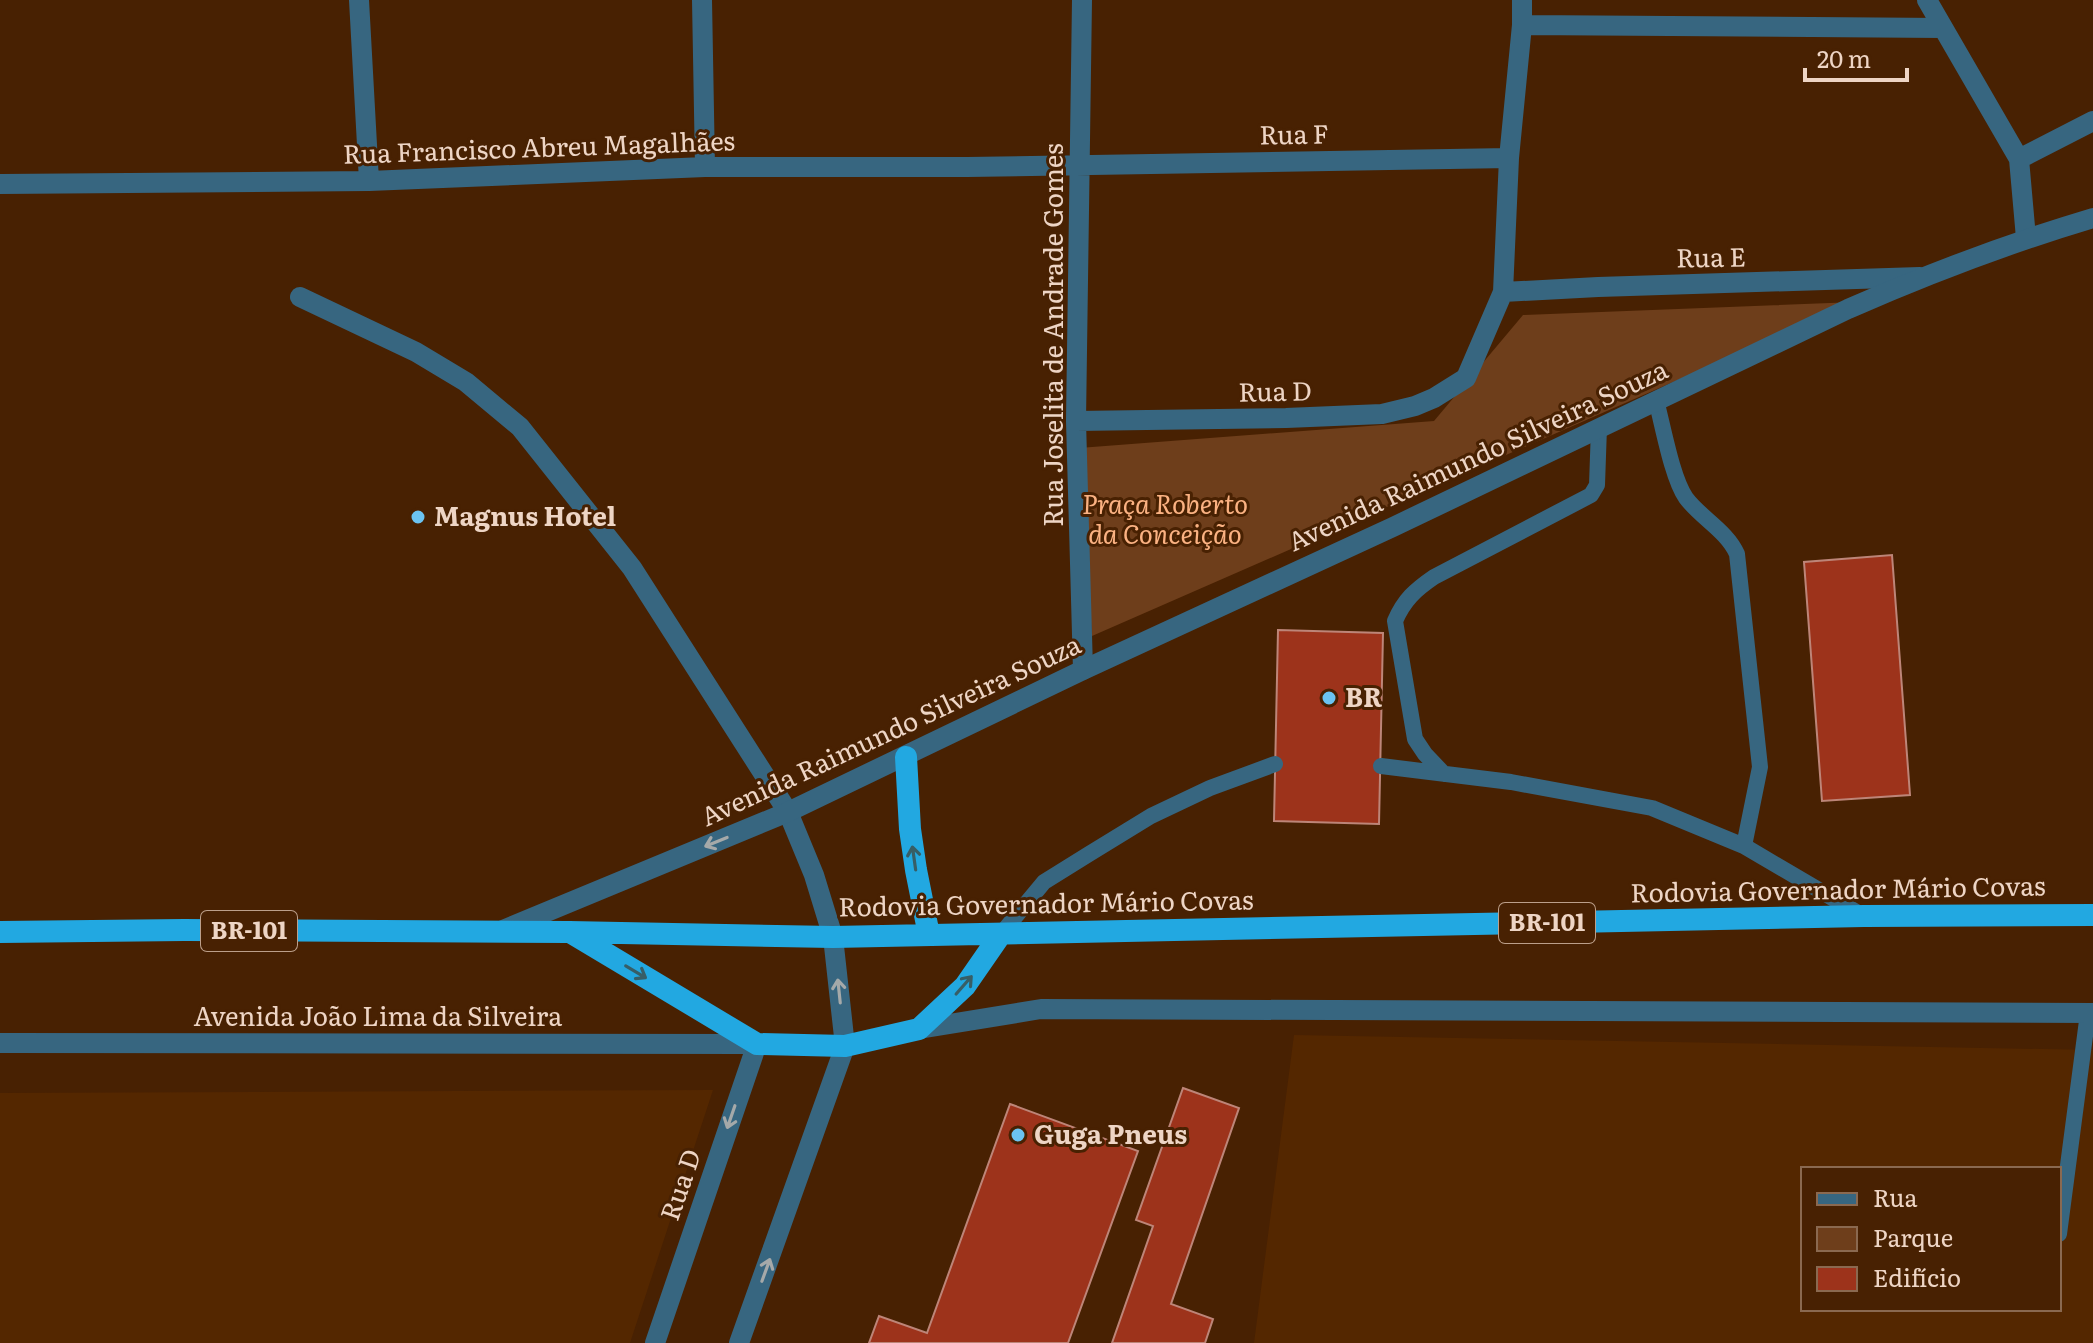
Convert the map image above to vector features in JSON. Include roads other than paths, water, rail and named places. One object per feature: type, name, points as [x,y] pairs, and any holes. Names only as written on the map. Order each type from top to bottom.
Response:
[{"type":"highway","points":[[906,757],[910,829],[929,935]]},
{"type":"highway","name":"Rodovia Governador Mário Covas","points":[[0,932],[569,932],[833,937],[1864,916],[2093,915]]},
{"type":"highway","points":[[569,932],[757,1044],[845,1046],[919,1029],[965,986],[1001,934]]},
{"type":"street","points":[[359,0],[369,181]]},
{"type":"street","points":[[702,0],[705,167]]},
{"type":"street","name":"Rua Joselita de Andrade Gomes","points":[[1082,0],[1076,421],[1083,670]]},
{"type":"street","points":[[1503,292],[1509,158],[1522,0]]},
{"type":"street","points":[[1927,0],[2019,159],[2026,238]]},
{"type":"street","points":[[1522,25],[1943,28]]},
{"type":"street","points":[[2019,159],[2093,121]]},
{"type":"street","name":"Rua F","points":[[1079,165],[1509,158]]},
{"type":"street","name":"Rua Francisco Abreu Magalhães","points":[[0,184],[369,181],[705,167],[1079,165]]},
{"type":"street","name":"Avenida Raimundo Silveira Souza","points":[[497,933],[788,812],[1083,670],[1379,534],[1834,315],[1920,277],[2026,238],[2093,218]]},
{"type":"street","name":"Rua E","points":[[1503,292],[1920,277]]},
{"type":"street","name":"Rua D","points":[[1076,421],[1382,414],[1415,406],[1466,378],[1503,292]]},
{"type":"street","points":[[300,297],[466,382],[520,427],[632,568],[788,812],[814,875],[833,937],[845,1046],[739,1343]]},
{"type":"street","points":[[919,1029],[1041,1009],[2090,1013]]},
{"type":"street","name":"Avenida João Lima da Silveira","points":[[0,1043],[757,1044]]},
{"type":"street","name":"Rua D","points":[[655,1343],[757,1044]]},
{"type":"lane","points":[[1656,400],[1679,486],[1687,500],[1732,544],[1737,554],[1760,767],[1744,846]]},
{"type":"lane","points":[[1444,774],[1415,739],[1395,621],[1402,604],[1434,577],[1591,495],[1597,485],[1599,427]]},
{"type":"lane","points":[[1001,934],[1044,882],[1089,854],[1151,816],[1210,788],[1275,764]]},
{"type":"lane","points":[[1381,766],[1511,782],[1652,808],[1744,846],[1864,916]]},
{"type":"lane","points":[[2061,1220],[2090,1013]]},
{"type":"place","name":"Magnus Hotel","points":[[418,517]]},
{"type":"place","name":"BR","points":[[1329,698]]},
{"type":"place","name":"Guga Pneus","points":[[1018,1135]]},
{"type":"park label","name":"Praça Roberto da Conceição","points":[[1165,520]]}]
